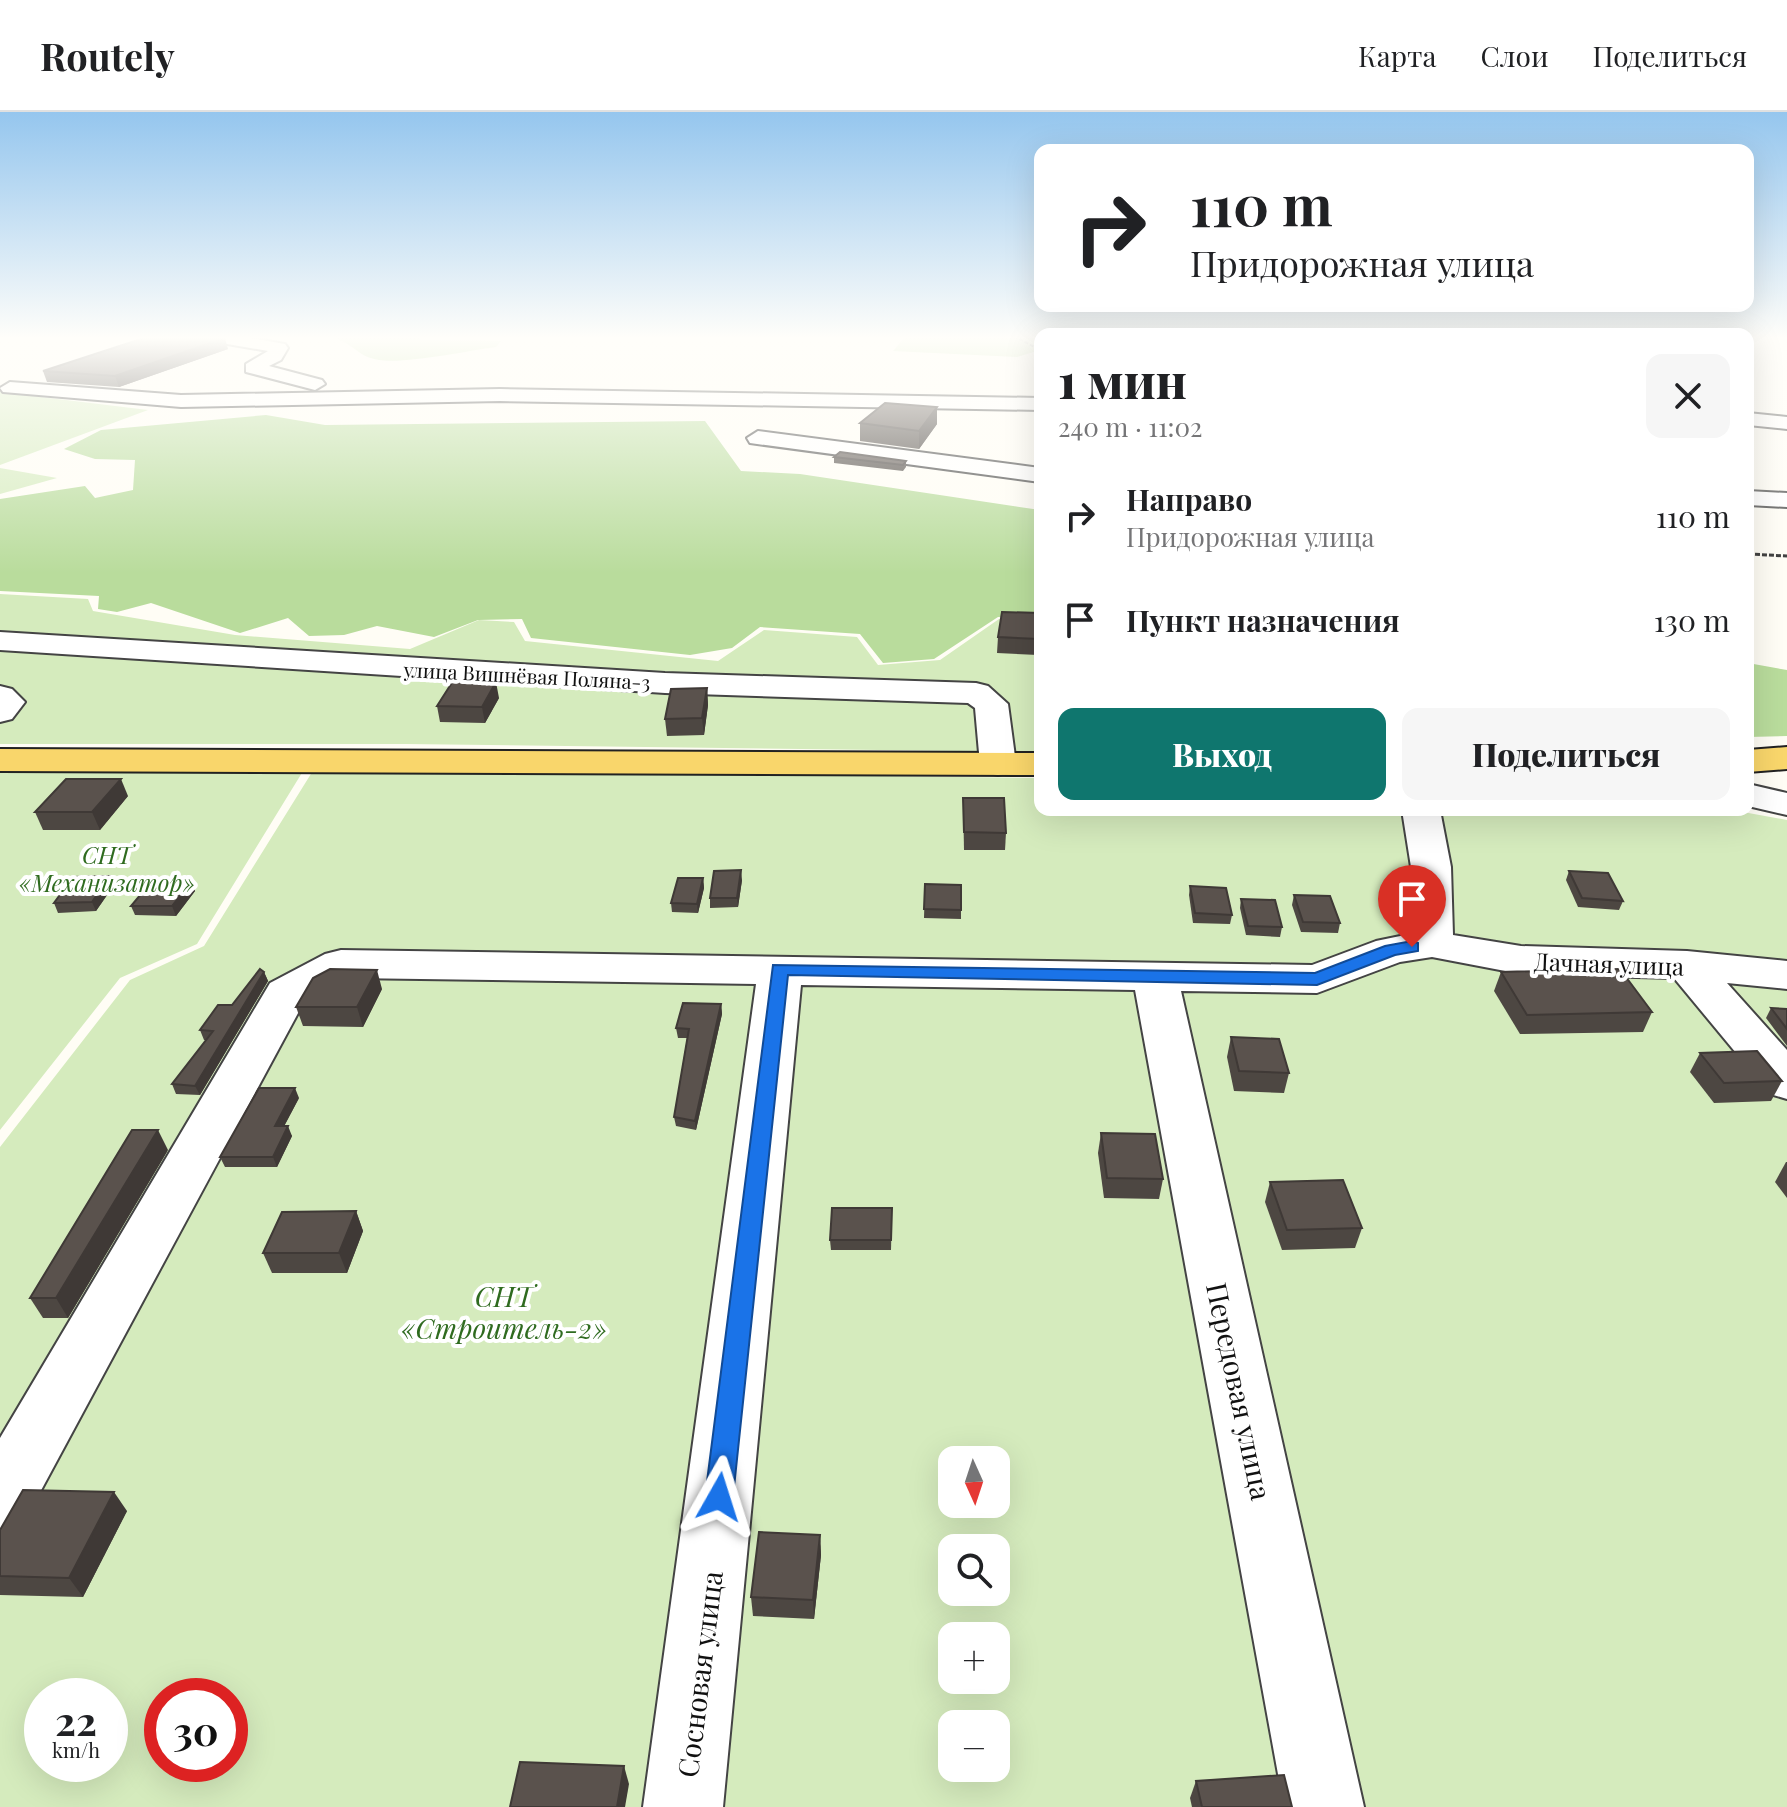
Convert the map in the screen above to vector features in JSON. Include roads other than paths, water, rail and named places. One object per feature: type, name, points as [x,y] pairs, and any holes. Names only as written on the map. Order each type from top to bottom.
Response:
[{"type":"main road","points":[[1754,761],[1787,758]]},
{"type":"main road","points":[[0,760],[1034,764]]},
{"type":"street","points":[[1754,420],[1787,423]]},
{"type":"street","points":[[758,438],[1034,474]]},
{"type":"street","points":[[1754,498],[1787,500]]},
{"type":"street","name":"улица Вишнёвая Поляна-3","points":[[0,641],[649,682],[976,693],[991,704],[998,764]]},
{"type":"street","points":[[0,696],[8,702],[0,712]]},
{"type":"street","points":[[1754,796],[1787,804]]},
{"type":"street","points":[[1422,816],[1431,867],[1432,944]]},
{"type":"street","name":"Дачная улица","points":[[0,1500],[286,993],[341,964],[1317,979],[1391,950],[1432,944],[1521,960],[1687,965],[1787,975]]},
{"type":"street","points":[[1687,965],[1787,1082]]},
{"type":"street","name":"Сосновая улица","points":[[683,1807],[780,969]]},
{"type":"street","name":"Передовая улица","points":[[1155,975],[1324,1807]]},
{"type":"park label","name":"СНТ «Механизатор»","points":[[107,868]]},
{"type":"park label","name":"СНТ «Строитель-2»","points":[[504,1311]]}]
